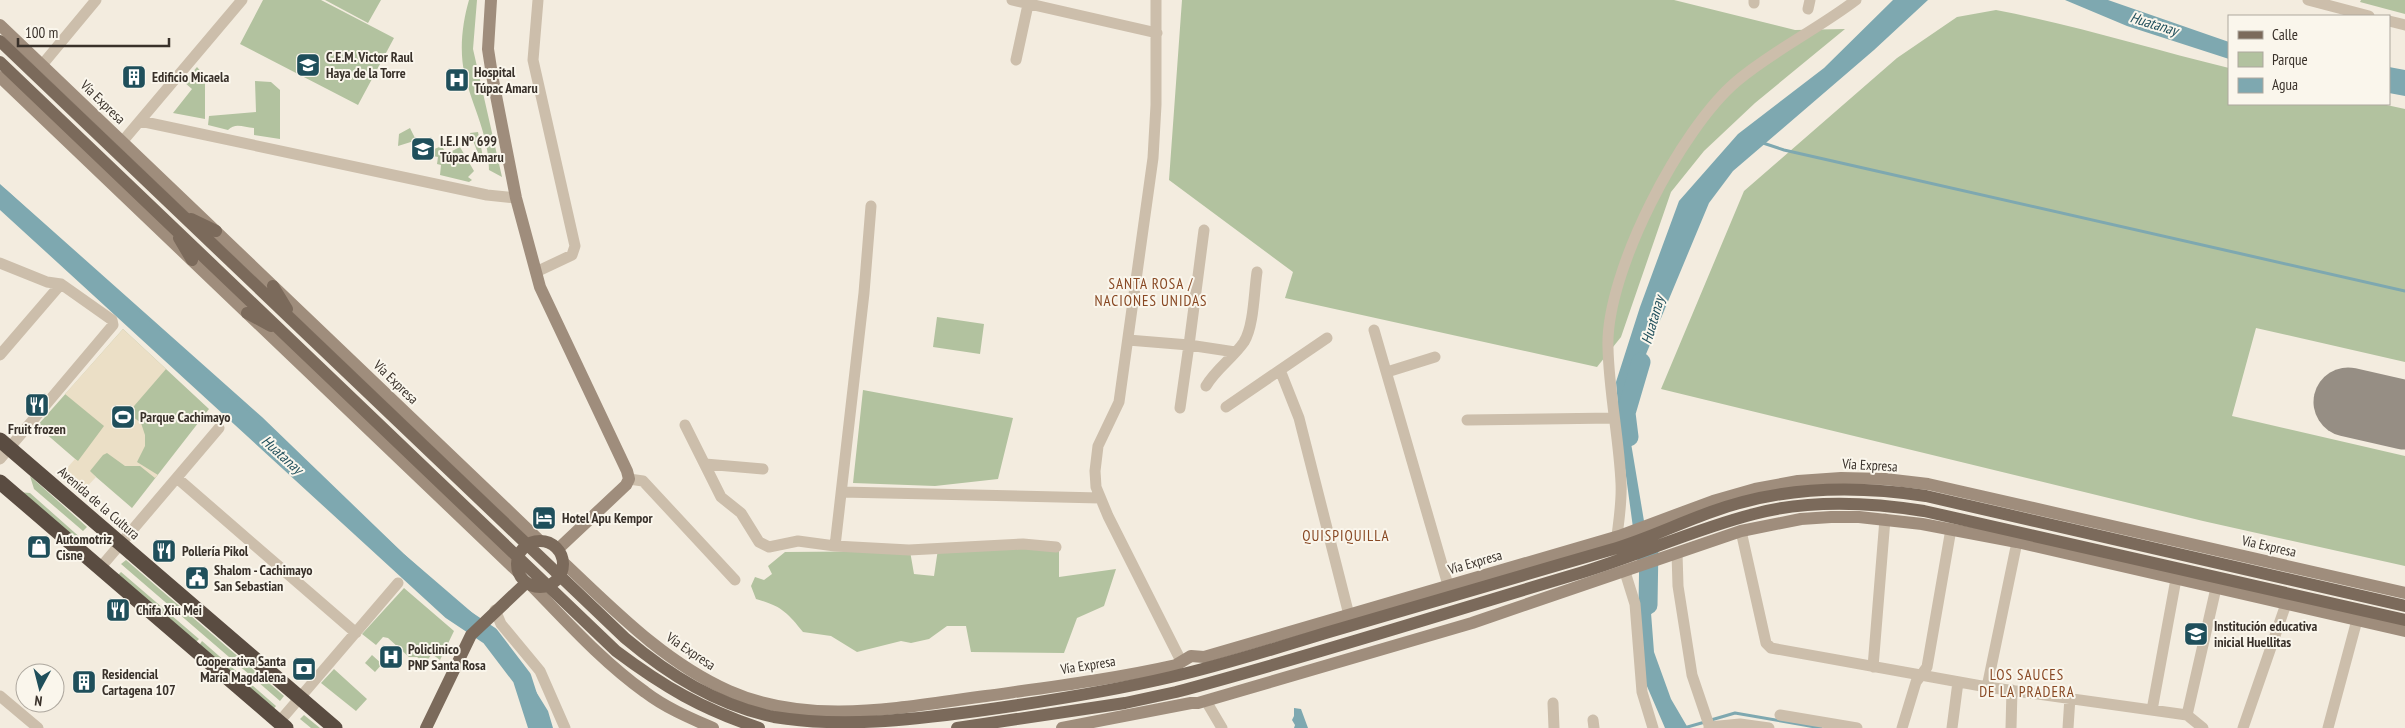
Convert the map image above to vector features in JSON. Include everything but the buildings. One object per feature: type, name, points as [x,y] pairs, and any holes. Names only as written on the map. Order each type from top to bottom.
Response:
[{"type":"highway","name":"Avenida de la Cultura","points":[[3,449],[122,545],[336,728]]},
{"type":"highway","points":[[0,482],[282,725]]},
{"type":"main road","points":[[491,0],[488,49],[490,66],[516,198],[540,287],[627,471],[629,479],[626,485],[558,549]]},
{"type":"main road","name":"Vía Expresa","points":[[0,25],[274,286],[534,543],[560,576],[625,638],[654,662],[692,686],[733,705],[772,716],[816,724],[868,724],[1044,702],[1176,668],[1191,656],[1204,657],[1448,586],[1618,540]]},
{"type":"main road","name":"Vía Expresa","points":[[0,42],[295,322],[534,543],[550,543],[558,549],[563,562],[636,629],[699,677],[731,692],[792,708],[824,712],[904,707],[1176,668],[1216,666],[1671,523],[1754,499],[1797,491],[1840,488],[1883,490],[1926,496],[2401,604]]},
{"type":"main road","points":[[0,62],[518,555],[616,651],[649,676],[682,697],[721,716],[760,728]]},
{"type":"main road","points":[[0,77],[518,572],[529,585],[617,670],[639,688],[680,714],[713,728]]},
{"type":"main road","points":[[181,214],[216,231]]},
{"type":"main road","points":[[171,225],[192,260]]},
{"type":"main road","points":[[274,286],[295,322]]},
{"type":"main road","points":[[247,313],[284,333]]},
{"type":"main road","name":"Vía Expresa","points":[[1671,523],[1713,501],[1763,487],[1798,481],[1841,478],[1884,479],[1928,484],[1979,495],[2405,593]]},
{"type":"main road","points":[[1676,549],[1715,525],[1756,513],[1797,506],[1857,504],[1924,510],[2405,620]]},
{"type":"main road","points":[[1062,728],[1208,700],[1472,623],[1676,549],[1782,522],[1824,517],[1885,519],[1951,529],[2017,542],[2405,631]]},
{"type":"main road","points":[[518,555],[534,543]]},
{"type":"main road","points":[[518,555],[518,572]]},
{"type":"main road","points":[[426,728],[471,635],[495,611],[529,585],[549,586],[560,576],[563,562]]},
{"type":"main road","points":[[956,728],[1126,703],[1176,692],[1625,568]]},
{"type":"main road","points":[[2391,617],[2405,624]]},
{"type":"main road","points":[[1204,657],[1216,666],[1220,680],[1218,687],[1208,700]]},
{"type":"main road","points":[[1176,668],[1176,692],[1182,699],[1191,703]]},
{"type":"street","points":[[42,65],[96,0]]},
{"type":"street","points":[[122,142],[242,0]]},
{"type":"street","points":[[536,272],[572,255],[575,246],[533,60],[538,0]]},
{"type":"street","points":[[1012,0],[1029,2],[1157,33]]},
{"type":"street","points":[[1156,0],[1157,33],[1153,158],[1119,402],[1104,433],[1096,461],[1096,488],[1176,668]]},
{"type":"street","points":[[1618,540],[1621,484],[1608,347],[1609,321],[1631,247],[1663,180],[1694,130],[1711,108],[1735,82],[1856,0]]},
{"type":"street","points":[[2308,0],[2365,15]]},
{"type":"street","points":[[1016,60],[1029,2]]},
{"type":"street","points":[[2390,21],[2405,25]]},
{"type":"street","points":[[140,120],[489,195],[516,198]]},
{"type":"street","points":[[835,546],[871,206]]},
{"type":"street","points":[[1180,408],[1204,230]]},
{"type":"street","points":[[0,263],[47,282],[61,284],[112,320],[111,330],[3,449]]},
{"type":"street","points":[[1206,386],[1214,373],[1244,342],[1249,331],[1256,272]]},
{"type":"street","points":[[0,355],[61,284]]},
{"type":"street","points":[[1374,330],[1448,586]]},
{"type":"street","points":[[1226,407],[1327,338]]},
{"type":"street","points":[[1128,340],[1189,345],[1235,352]]},
{"type":"street","points":[[1387,372],[1435,357]]},
{"type":"street","points":[[1280,370],[1299,418],[1349,615]]},
{"type":"street","points":[[1467,420],[1614,418]]},
{"type":"street","points":[[685,424],[721,497],[742,513],[759,542],[769,547],[798,541],[835,546],[909,550],[1023,544],[1056,547]]},
{"type":"street","points":[[100,568],[122,545],[219,428]]},
{"type":"street","points":[[705,464],[763,469]]},
{"type":"street","points":[[177,478],[356,632]]},
{"type":"street","points":[[629,479],[643,481],[735,580]]},
{"type":"street","points":[[842,492],[1100,498]]},
{"type":"street","points":[[1873,667],[1885,519]]},
{"type":"street","points":[[1902,728],[1916,682],[1926,667],[1951,529]]},
{"type":"street","points":[[1741,531],[1768,646],[1920,676],[2188,715],[2203,728]]},
{"type":"street","points":[[1987,687],[2017,542]]},
{"type":"street","points":[[1676,549],[1678,586],[1692,675],[1710,727],[1740,724],[1769,728]]},
{"type":"street","points":[[1625,568],[1634,604],[1642,692],[1653,728]]},
{"type":"street","points":[[2152,710],[2176,579]]},
{"type":"street","points":[[282,725],[300,697],[398,583]]},
{"type":"street","points":[[2188,715],[2216,588]]},
{"type":"street","points":[[2243,728],[2286,604]]},
{"type":"street","points":[[495,611],[501,624],[540,671],[564,728]]},
{"type":"street","points":[[2328,728],[2357,620]]},
{"type":"street","points":[[1952,728],[1958,682]]},
{"type":"street","points":[[2012,690],[2012,728]]},
{"type":"street","points":[[0,696],[38,728]]},
{"type":"street","points":[[2068,728],[2070,697]]},
{"type":"street","points":[[1208,700],[1222,728]]},
{"type":"street","points":[[1553,703],[1554,728]]},
{"type":"street","points":[[1780,715],[1857,728]]},
{"type":"green space","points":[[263,0],[321,0],[394,38],[358,105],[240,44]]},
{"type":"green space","points":[[325,0],[381,0],[368,23]]},
{"type":"green space","points":[[469,0],[477,0],[473,49],[502,177],[489,170],[484,134],[468,88],[463,67],[462,38]]},
{"type":"green space","points":[[1182,0],[1674,0],[1795,30],[1845,29],[1755,103],[1704,151],[1671,192],[1621,337],[1597,367],[1285,298],[1293,272],[1169,180]]},
{"type":"green space","points":[[2361,0],[2405,0],[2405,14],[2360,2]]},
{"type":"green space","points":[[1996,10],[2084,30],[2228,68],[2228,105],[2387,105],[2405,109],[2405,362],[2256,328],[2232,416],[2405,456],[2405,566],[2203,521],[1661,389],[1744,191],[1897,58],[1957,17]]},
{"type":"green space","points":[[197,67],[203,74],[208,74],[205,80],[205,119],[173,113],[192,89],[184,82]]},
{"type":"green space","points":[[255,81],[271,82],[280,90],[280,139],[254,135],[254,128],[234,126],[228,130],[208,125],[209,116],[256,112]]},
{"type":"green space","points":[[410,128],[415,138],[414,141],[398,146],[399,134]]},
{"type":"green space","points":[[478,132],[484,162],[481,161],[470,133]]},
{"type":"green space","points":[[442,146],[446,154],[460,147],[474,171],[468,177],[472,180],[469,182],[440,175],[441,165],[437,164],[438,157],[428,155],[429,151]]},
{"type":"green space","points":[[937,317],[984,324],[980,354],[933,347]]},
{"type":"green space","name":"Parque Cachimayo","points":[[123,329],[209,409],[132,508],[37,426]]},
{"type":"green space","points":[[863,390],[1013,418],[998,479],[935,486],[853,483]]},
{"type":"green space","points":[[30,476],[87,527],[83,531],[34,489]]},
{"type":"green space","points":[[18,492],[30,493],[83,540],[83,547]]},
{"type":"green space","points":[[1059,546],[1059,577],[1116,569],[1104,606],[1077,618],[1064,653],[971,652],[966,626],[947,626],[929,639],[911,643],[901,641],[857,652],[831,636],[803,632],[778,607],[756,599],[751,586],[755,577],[764,580],[772,574],[768,566],[785,552],[910,551],[914,574],[934,576],[938,549]]},
{"type":"green space","points":[[126,560],[284,696],[280,701],[121,564]]},
{"type":"green space","points":[[121,572],[199,639],[194,644],[117,576]]},
{"type":"green space","points":[[404,588],[454,631],[440,660],[432,654],[425,663],[417,657],[409,657],[388,638],[383,637],[376,645],[362,634]]},
{"type":"green space","points":[[202,641],[276,706],[272,711],[198,647]]},
{"type":"green space","points":[[372,655],[382,664],[375,672],[365,663]]},
{"type":"green space","points":[[334,669],[367,699],[356,711],[321,683]]},
{"type":"green space","points":[[304,715],[320,728],[311,728],[300,719]]},
{"type":"shaded area","points":[[123,329],[166,369],[128,413],[141,423],[145,435],[145,446],[137,462],[158,475],[155,478],[140,466],[125,466],[107,453],[103,455],[90,471],[96,477],[82,492],[61,475],[75,459],[78,461],[104,426],[65,394]]},
{"type":"water","points":[[1893,0],[1928,0],[1874,50],[1733,171],[1709,203],[1634,383],[1626,413],[1644,521],[1654,652],[1671,699],[1688,728],[1665,728],[1643,677],[1639,572],[1621,439],[1616,382],[1640,307],[1679,201],[1738,134],[1824,68]]},
{"type":"water","points":[[2065,0],[2108,0],[2228,42],[2228,59],[2127,26]]},
{"type":"water","points":[[2390,67],[2405,70],[2405,96],[2390,93]]},
{"type":"water","points":[[0,184],[262,417],[404,554],[504,640],[548,711],[553,728],[536,728],[522,678],[490,636],[451,610],[0,197]]},
{"type":"water","points":[[1294,708],[1301,709],[1308,728],[1294,728],[1295,725],[1292,720]]},
{"type":"waterway","points":[[1763,143],[1784,150],[2405,291]]},
{"type":"waterway","name":"Huatanay","points":[[0,197],[451,610],[490,636],[522,678],[538,728]]},
{"type":"waterway","name":"Huatanay","points":[[1629,437],[1626,413],[1641,362]]},
{"type":"waterway","name":"Huatanay","points":[[1648,605],[1649,545]]},
{"type":"waterway","points":[[1711,720],[1735,713],[1821,728]]},
{"type":"waterway","points":[[1684,728],[1705,722]]},
{"type":"runway","points":[[2348,402],[2405,415]]},
{"type":"place","name":"C.E.M. Victor Raul Haya de la Torre","points":[[308,65]]},
{"type":"place","name":"Edificio Micaela","points":[[134,77]]},
{"type":"place","name":"Hospital Túpac Amaru","points":[[457,80]]},
{"type":"place","name":"I.E.I Nº 699 Túpac Amaru","points":[[423,149]]},
{"type":"place","name":"Fruit frozen","points":[[37,405]]},
{"type":"place","name":"Parque Cachimayo","points":[[123,417]]},
{"type":"place","name":"Hotel Apu Kempor","points":[[544,518]]},
{"type":"place","name":"Automotriz Cisne","points":[[39,547]]},
{"type":"place","name":"Pollería Pikol","points":[[164,551]]},
{"type":"place","name":"Shalom - Cachimayo San Sebastian","points":[[197,578]]},
{"type":"place","name":"Chifa Xiu Mei","points":[[118,610]]},
{"type":"place","name":"Institución educativa inicial Huellitas","points":[[2196,634]]},
{"type":"place","name":"Policlinico PNP Santa Rosa","points":[[391,657]]},
{"type":"place","name":"Cooperativa Santa María Magdalena","points":[[304,669]]},
{"type":"place","name":"Residencial Cartagena 107","points":[[84,682]]},
{"type":"district","name":"SANTA ROSA / NACIONES UNIDAS","points":[[1151,292]]},
{"type":"district","name":"QUISPIQUILLA","points":[[1346,536]]},
{"type":"district","name":"LOS SAUCES DE LA PRADERA","points":[[2027,684]]}]
